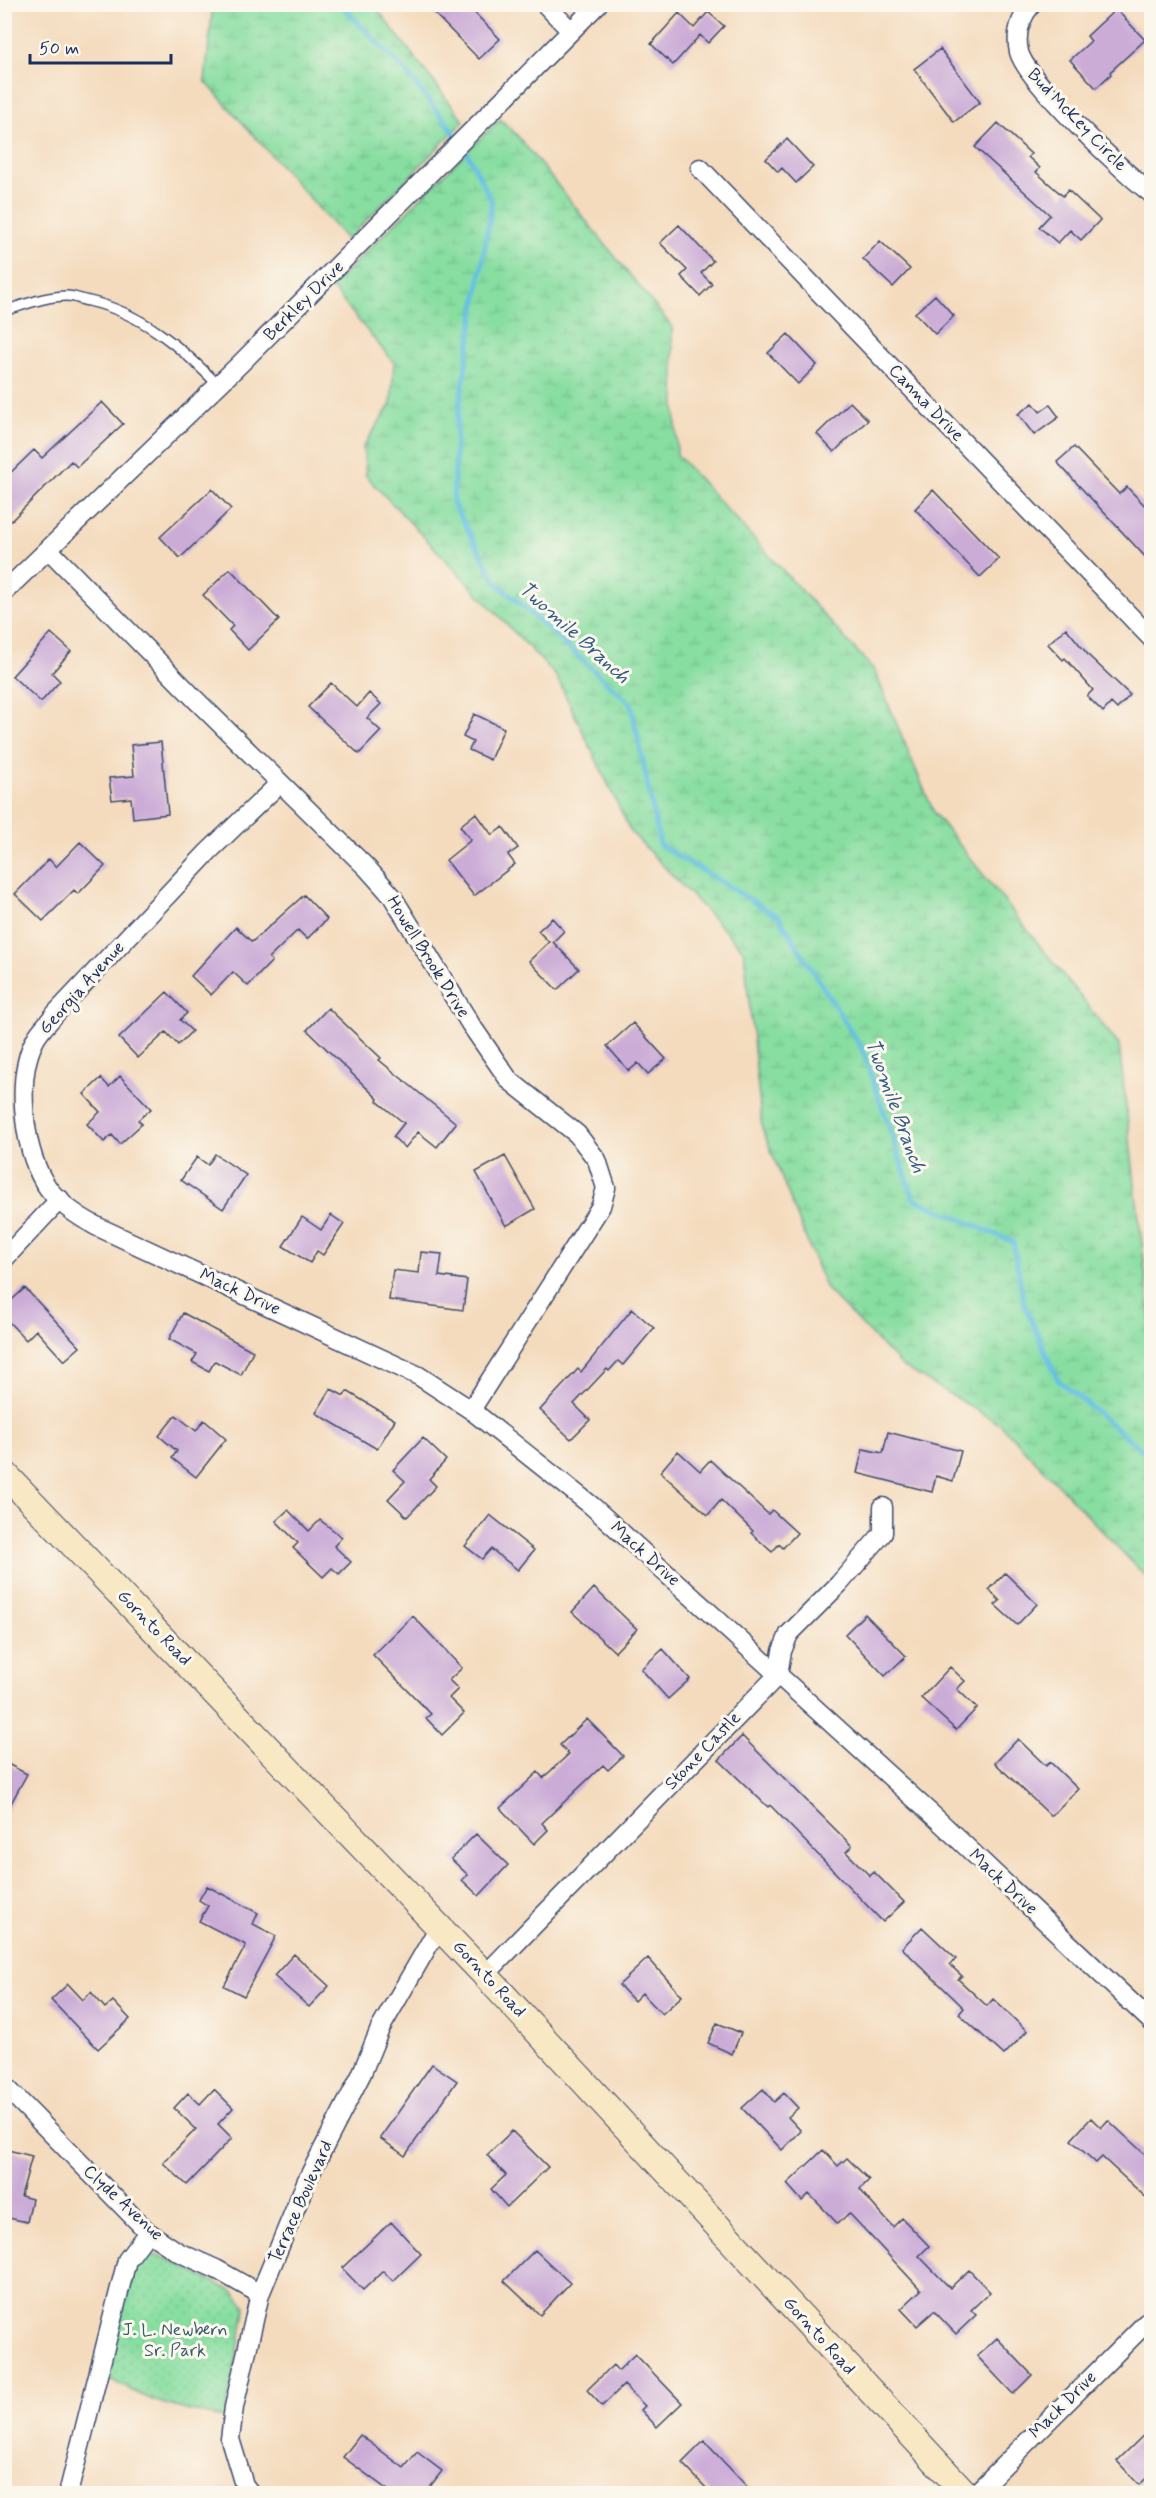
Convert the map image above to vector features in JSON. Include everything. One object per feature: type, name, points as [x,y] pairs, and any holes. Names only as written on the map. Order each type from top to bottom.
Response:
[{"type":"main road","name":"Gornto Road","points":[[4,1473],[485,1975],[966,2493]]},
{"type":"street","points":[[545,4],[571,31]]},
{"type":"street","name":"Berkley Drive","points":[[4,592],[218,385],[598,4]]},
{"type":"street","name":"Bud McKey Circle","points":[[1032,4],[1024,13],[1019,27],[1019,51],[1025,66],[1077,124],[1152,194]]},
{"type":"street","name":"Canna Drive","points":[[700,168],[1152,639]]},
{"type":"street","name":"Howell Brook Drive","points":[[49,550],[367,868],[392,896],[471,1025],[509,1080],[577,1134],[597,1160],[606,1188],[601,1206],[471,1410]]},
{"type":"street","name":"Georgia Avenue","points":[[60,1199],[45,1183],[32,1157],[26,1122],[24,1091],[28,1060],[36,1038],[56,1013],[208,852],[280,783]]},
{"type":"street","points":[[4,1259],[60,1199]]},
{"type":"street","name":"Mack Drive","points":[[60,1199],[70,1212],[96,1226],[420,1376],[471,1410],[592,1506],[938,1820],[1152,2022]]},
{"type":"street","points":[[778,1675],[782,1651],[789,1634],[839,1584],[883,1533],[883,1507]]},
{"type":"street","name":"Stone Castle","points":[[485,1975],[778,1675]]},
{"type":"street","name":"Terrace Boulevard","points":[[250,2493],[244,2485],[230,2439],[234,2407],[260,2294],[307,2180],[361,2075],[380,2029],[439,1927]]},
{"type":"street","name":"Clyde Avenue","points":[[4,2085],[148,2232],[178,2252],[216,2269],[260,2294]]},
{"type":"street","points":[[68,2493],[127,2260],[148,2232]]},
{"type":"street","name":"Mack Drive","points":[[975,2493],[1152,2317]]},
{"type":"lane","points":[[4,312],[34,302],[68,296],[101,304],[144,322],[185,351],[218,385]]},
{"type":"green space","points":[[213,5],[374,5],[464,121],[347,240],[205,81]]},
{"type":"green space","points":[[500,119],[516,134],[672,327],[677,455],[874,670],[934,813],[1119,1045],[1151,1323],[1151,1582],[1000,1424],[902,1366],[826,1289],[762,1128],[744,951],[631,832],[556,676],[366,476],[363,447],[391,404],[394,363],[331,287]]},
{"type":"green space","name":"J. L. Newbern Sr. Park","points":[[158,2255],[234,2292],[246,2306],[225,2418],[161,2403],[132,2391],[102,2374],[131,2262]]},
{"type":"building","points":[[425,4],[466,4],[500,39],[479,59]]},
{"type":"building","points":[[1116,9],[1145,40],[1096,88],[1070,60],[1091,41],[1087,36]]},
{"type":"building","points":[[708,12],[724,26],[708,43],[700,35],[673,65],[651,44],[679,13],[694,28]]},
{"type":"building","points":[[940,49],[980,102],[954,122],[914,69]]},
{"type":"building","points":[[998,123],[1031,154],[1028,157],[1040,168],[1036,172],[1063,196],[1068,190],[1100,220],[1081,240],[1070,230],[1058,243],[1039,227],[1050,215],[975,147]]},
{"type":"building","points":[[787,139],[813,167],[796,183],[782,168],[778,172],[766,159]]},
{"type":"building","points":[[679,225],[713,261],[701,273],[712,284],[700,296],[681,276],[687,270],[660,243]]},
{"type":"building","points":[[880,241],[910,269],[893,287],[863,259]]},
{"type":"building","points":[[935,295],[954,316],[935,334],[915,313]]},
{"type":"building","points":[[788,334],[817,365],[798,384],[768,353]]},
{"type":"building","points":[[102,402],[123,424],[77,467],[71,461],[4,528],[4,479],[34,450],[42,458]]},
{"type":"building","points":[[850,402],[868,420],[834,452],[817,434]]},
{"type":"building","points":[[1033,403],[1040,412],[1050,405],[1059,417],[1034,435],[1018,414]]},
{"type":"building","points":[[1074,447],[1119,494],[1127,487],[1152,513],[1152,564],[1057,462]]},
{"type":"building","points":[[212,489],[231,509],[180,558],[160,537]]},
{"type":"building","points":[[933,490],[999,559],[980,577],[915,509]]},
{"type":"building","points":[[230,569],[279,620],[248,650],[229,630],[233,626],[203,595]]},
{"type":"building","points":[[1066,628],[1089,656],[1130,695],[1117,709],[1111,703],[1103,712],[1087,696],[1093,690],[1065,658],[1063,660],[1048,644]]},
{"type":"building","points":[[51,633],[71,651],[52,673],[60,681],[41,702],[12,676]]},
{"type":"building","points":[[331,683],[357,707],[369,693],[381,704],[367,718],[381,731],[359,754],[308,707]]},
{"type":"building","points":[[474,714],[504,728],[490,760],[469,750],[473,742],[463,737]]},
{"type":"building","points":[[161,742],[168,814],[133,818],[131,798],[112,800],[109,778],[134,776],[131,745]]},
{"type":"building","points":[[476,813],[492,835],[503,827],[518,848],[508,855],[515,864],[474,896],[446,860],[471,840],[460,826]]},
{"type":"building","points":[[80,842],[105,866],[78,894],[74,890],[43,921],[15,894],[49,859],[56,867]]},
{"type":"building","points":[[304,895],[327,919],[307,939],[298,930],[269,958],[272,961],[248,986],[233,972],[211,995],[191,976],[236,927],[252,942]]},
{"type":"building","points":[[552,918],[564,931],[553,942],[579,969],[557,990],[529,961],[549,942],[538,931]]},
{"type":"building","points":[[167,992],[187,1013],[180,1020],[192,1031],[178,1045],[166,1032],[138,1058],[119,1038]]},
{"type":"building","points":[[328,1008],[381,1058],[379,1060],[456,1123],[437,1147],[418,1132],[405,1148],[393,1137],[404,1123],[377,1101],[378,1099],[307,1030]]},
{"type":"building","points":[[633,1023],[666,1059],[648,1074],[638,1063],[629,1071],[607,1046]]},
{"type":"building","points":[[120,1076],[151,1109],[138,1120],[142,1124],[120,1144],[112,1135],[104,1142],[87,1124],[100,1112],[84,1094],[101,1078],[109,1087]]},
{"type":"building","points":[[215,1154],[246,1175],[223,1209],[181,1180],[197,1157],[208,1165]]},
{"type":"building","points":[[505,1156],[535,1209],[506,1226],[476,1172]]},
{"type":"building","points":[[331,1215],[344,1224],[323,1255],[317,1251],[310,1263],[283,1246],[302,1217],[321,1230]]},
{"type":"building","points":[[421,1252],[442,1254],[439,1276],[467,1280],[463,1310],[389,1300],[393,1270],[419,1273]]},
{"type":"building","points":[[25,1288],[80,1347],[64,1361],[36,1330],[26,1340],[4,1317],[4,1307]]},
{"type":"building","points":[[632,1309],[654,1328],[623,1365],[618,1361],[609,1371],[607,1369],[574,1404],[590,1420],[571,1439],[540,1410],[578,1369],[581,1372]]},
{"type":"building","points":[[183,1313],[253,1351],[241,1375],[215,1361],[209,1371],[192,1362],[197,1354],[169,1339]]},
{"type":"building","points":[[331,1389],[344,1396],[347,1391],[395,1420],[377,1449],[316,1413]]},
{"type":"building","points":[[176,1415],[196,1431],[204,1420],[226,1439],[196,1477],[172,1458],[177,1451],[159,1436]]},
{"type":"building","points":[[888,1432],[961,1451],[953,1481],[936,1476],[932,1492],[857,1473],[863,1449],[883,1453]]},
{"type":"building","points":[[423,1438],[446,1460],[429,1479],[436,1486],[407,1517],[388,1499],[405,1481],[393,1470]]},
{"type":"building","points":[[678,1451],[700,1471],[710,1460],[768,1514],[772,1510],[797,1533],[783,1548],[779,1544],[772,1552],[721,1500],[708,1515],[660,1472]]},
{"type":"building","points":[[288,1510],[309,1531],[320,1520],[342,1537],[334,1546],[351,1562],[339,1574],[332,1568],[323,1577],[293,1548],[298,1543],[276,1521]]},
{"type":"building","points":[[490,1515],[534,1550],[518,1570],[491,1549],[482,1559],[465,1546]]},
{"type":"building","points":[[1005,1573],[1037,1604],[1017,1625],[995,1605],[1000,1601],[989,1590]]},
{"type":"building","points":[[594,1588],[637,1629],[615,1652],[572,1612]]},
{"type":"building","points":[[865,1614],[906,1656],[885,1676],[845,1634]]},
{"type":"building","points":[[413,1616],[462,1668],[449,1680],[458,1689],[449,1698],[464,1713],[442,1735],[426,1718],[431,1714],[373,1655]]},
{"type":"building","points":[[663,1649],[690,1679],[668,1699],[641,1669]]},
{"type":"building","points":[[950,1667],[965,1681],[957,1689],[977,1708],[956,1730],[921,1698]]},
{"type":"building","points":[[587,1719],[623,1756],[608,1770],[603,1765],[542,1823],[548,1830],[534,1844],[500,1808],[538,1772],[543,1778],[569,1754],[560,1745]]},
{"type":"building","points":[[742,1736],[852,1846],[846,1852],[870,1876],[874,1872],[904,1902],[883,1922],[770,1805],[768,1807],[719,1760]]},
{"type":"building","points":[[1018,1739],[1046,1766],[1050,1762],[1078,1789],[1051,1816],[995,1763]]},
{"type":"building","points":[[4,1762],[27,1774],[4,1816]]},
{"type":"building","points":[[476,1834],[508,1865],[479,1896],[462,1880],[468,1875],[451,1859]]},
{"type":"building","points":[[207,1886],[258,1913],[253,1924],[276,1936],[244,1996],[224,1986],[246,1945],[199,1921],[208,1906],[199,1900]]},
{"type":"building","points":[[922,1927],[956,1959],[950,1965],[962,1976],[958,1979],[987,2006],[993,1999],[1027,2031],[1004,2055],[959,2014],[964,2008],[902,1948]]},
{"type":"building","points":[[294,1954],[329,1986],[309,2007],[274,1976]]},
{"type":"building","points":[[648,1958],[682,1996],[662,2014],[642,1993],[634,2001],[619,1985]]},
{"type":"building","points":[[68,1984],[83,2000],[91,1992],[105,2008],[113,2001],[130,2019],[98,2049],[51,2000]]},
{"type":"building","points":[[717,2023],[741,2033],[732,2054],[708,2043]]},
{"type":"building","points":[[432,2064],[457,2081],[405,2156],[380,2138]]},
{"type":"building","points":[[214,2089],[233,2108],[218,2124],[232,2138],[187,2185],[163,2163],[196,2129],[174,2108],[188,2093],[200,2104]]},
{"type":"building","points":[[763,2089],[774,2102],[784,2093],[798,2108],[788,2117],[801,2131],[782,2150],[742,2108]]},
{"type":"building","points":[[1091,2118],[1101,2128],[1108,2120],[1152,2161],[1152,2203],[1102,2157],[1096,2163],[1071,2140]]},
{"type":"building","points":[[512,2131],[548,2167],[507,2207],[491,2189],[506,2175],[487,2155]]},
{"type":"building","points":[[4,2149],[32,2156],[21,2196],[32,2199],[27,2222],[4,2217]]},
{"type":"building","points":[[823,2150],[838,2166],[847,2158],[869,2180],[860,2189],[866,2197],[893,2227],[902,2218],[929,2246],[919,2256],[950,2288],[969,2270],[990,2292],[971,2310],[976,2315],[956,2334],[934,2311],[917,2326],[901,2309],[921,2290],[849,2213],[838,2224],[809,2194],[802,2201],[787,2184]]},
{"type":"building","points":[[391,2222],[421,2254],[393,2281],[383,2271],[363,2290],[342,2268]]},
{"type":"building","points":[[535,2250],[570,2283],[540,2315],[504,2281]]},
{"type":"building","points":[[997,2338],[1032,2375],[1013,2394],[977,2356]]},
{"type":"building","points":[[635,2354],[682,2403],[657,2427],[641,2410],[645,2406],[624,2385],[602,2406],[587,2390],[613,2365],[618,2371]]},
{"type":"building","points":[[1152,2427],[1152,2473],[1139,2485],[1117,2461]]},
{"type":"building","points":[[360,2435],[404,2468],[417,2452],[442,2471],[425,2493],[392,2493],[343,2457]]},
{"type":"building","points":[[704,2441],[753,2493],[711,2493],[682,2463]]},
{"type":"waterway","name":"Twomile Branch","points":[[340,4],[406,72],[462,142],[492,202],[457,422],[453,503],[496,582],[631,704],[660,845],[779,917],[862,1049],[914,1199],[1013,1242],[1024,1304],[1058,1380],[1141,1449],[1152,1451]]}]
